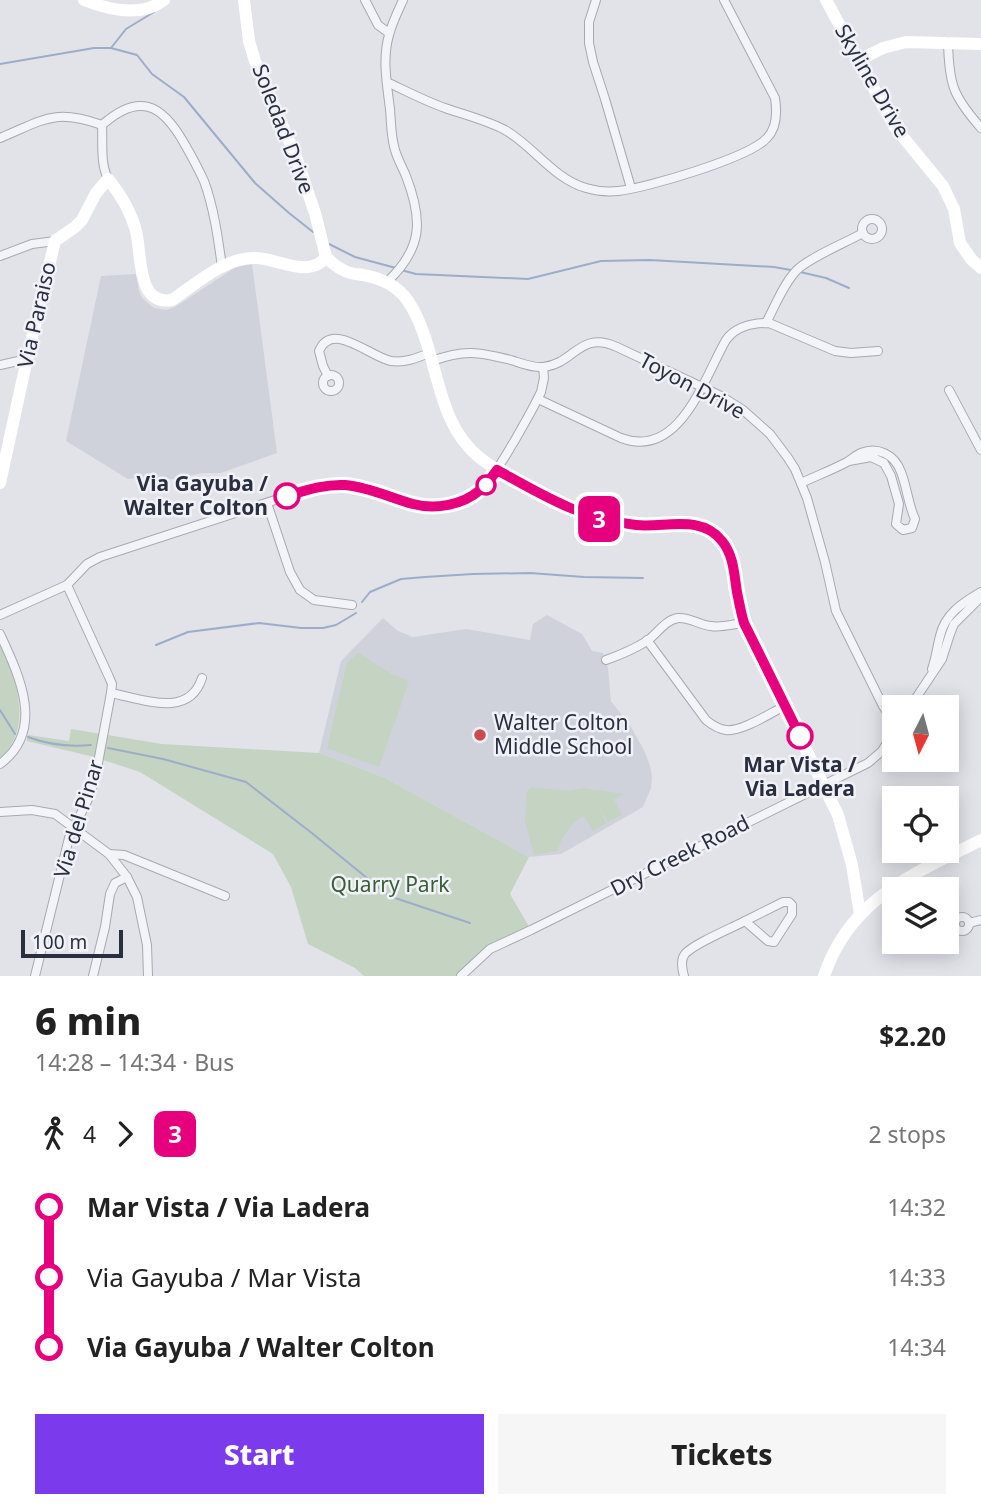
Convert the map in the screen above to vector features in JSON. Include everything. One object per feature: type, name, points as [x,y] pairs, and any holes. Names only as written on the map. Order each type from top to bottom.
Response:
[{"type":"street","points":[[84,0],[113,9],[131,10],[151,8],[164,0]]},
{"type":"street","name":"Soledad Drive","points":[[244,0],[249,41],[255,61],[296,157],[315,213],[326,257]]},
{"type":"street","points":[[365,0],[378,25],[389,33]]},
{"type":"street","points":[[387,282],[400,270],[408,257],[416,240],[418,227],[414,200],[393,144],[387,82],[386,51],[389,33],[403,0]]},
{"type":"street","points":[[596,0],[589,22],[589,43],[631,188]]},
{"type":"street","points":[[387,82],[442,107],[503,129],[580,186],[614,191],[668,179],[720,162],[760,144],[773,130],[775,98],[724,0]]},
{"type":"street","name":"Skyline Drive","points":[[826,0],[894,126],[943,186],[954,209],[960,243],[981,268]]},
{"type":"street","points":[[948,43],[949,72],[953,88],[981,128]]},
{"type":"street","points":[[859,60],[895,44],[981,44]]},
{"type":"street","points":[[102,125],[120,111],[146,105],[164,114],[170,121],[204,183],[215,221],[222,267]]},
{"type":"street","points":[[0,138],[36,121],[58,116],[77,117],[102,125]]},
{"type":"street","points":[[102,125],[103,160],[107,179],[128,207],[136,232],[144,280],[147,289],[156,299],[172,300],[222,267],[246,258],[330,272],[346,272],[387,282],[401,292],[412,308],[457,433],[477,456],[497,470],[570,509],[597,519],[641,526],[698,525],[721,538],[731,557],[744,623],[824,784],[843,829],[860,914]]},
{"type":"street","name":"Via Paraiso","points":[[0,483],[55,241],[82,220],[96,193],[107,179]]},
{"type":"street","points":[[766,323],[785,287],[797,271],[863,233]]},
{"type":"street","points":[[0,256],[32,244],[55,241]]},
{"type":"street","points":[[308,268],[318,265],[326,257],[346,272]]},
{"type":"street","points":[[538,399],[621,438],[644,442],[663,435],[680,422],[690,410],[730,334],[750,324],[766,323],[777,326],[804,340],[835,351],[878,351]]},
{"type":"street","points":[[0,615],[67,585],[86,564],[100,556],[315,487],[339,485],[360,488],[418,505],[446,505],[461,501],[477,493],[497,470],[538,399],[543,384],[543,367],[475,352],[392,361],[342,338],[331,338],[323,342],[319,351],[328,376]]},
{"type":"street","name":"Toyon Drive","points":[[543,367],[564,359],[587,343],[604,342],[719,395],[752,417],[770,434],[801,482],[825,562],[836,611],[882,704]]},
{"type":"street","points":[[0,365],[27,359]]},
{"type":"street","points":[[949,390],[981,450]]},
{"type":"street","points":[[801,482],[849,461],[860,453],[873,450],[886,453],[895,461],[901,472],[916,522],[912,528],[903,530],[896,524],[899,504],[891,476],[884,463],[871,457],[849,461]]},
{"type":"street","points":[[267,503],[290,572],[300,590],[314,600],[352,605]]},
{"type":"street","name":"Via del Pinar","points":[[34,976],[69,838],[95,779],[112,684],[67,585]]},
{"type":"street","points":[[917,695],[942,659],[954,624],[981,595]]},
{"type":"street","points":[[606,660],[627,652],[677,618],[714,627],[744,623]]},
{"type":"street","points":[[0,634],[18,673],[25,710],[19,745],[0,764]]},
{"type":"street","points":[[647,640],[706,719],[716,727],[727,730],[740,728],[785,706]]},
{"type":"street","points":[[111,693],[168,705],[193,695],[202,678]]},
{"type":"street","name":"Dry Creek Road","points":[[461,976],[490,949],[824,784],[873,759],[882,751]]},
{"type":"street","points":[[0,812],[43,811],[55,814],[109,854],[127,877],[136,897],[147,945],[148,976]]},
{"type":"street","points":[[912,877],[981,840]]},
{"type":"street","points":[[109,854],[124,855],[225,896]]},
{"type":"street","points":[[93,976],[110,894],[116,883],[127,877]]},
{"type":"street","points":[[855,882],[869,894],[882,894]]},
{"type":"street","points":[[850,925],[855,882]]},
{"type":"street","points":[[824,976],[850,925],[882,896]]},
{"type":"street","points":[[684,976],[682,965],[685,953],[696,946],[745,921],[783,902],[792,905],[792,914],[774,942],[768,941],[745,921]]},
{"type":"street","points":[[969,923],[981,920]]},
{"type":"shaded area","points":[[252,264],[277,453],[221,473],[202,473],[178,479],[152,479],[147,476],[128,479],[66,441],[101,276],[136,274],[142,298],[154,308],[166,310],[175,307],[236,267]]},
{"type":"shaded area","name":"Walter Colton Middle School","points":[[547,615],[582,634],[592,651],[603,653],[608,668],[611,701],[631,727],[650,766],[651,788],[643,807],[561,854],[529,857],[383,777],[319,753],[341,661],[383,618],[398,631],[413,637],[466,629],[530,640],[533,624]]},
{"type":"green space","points":[[0,642],[16,686],[19,718],[17,732],[0,758]]},
{"type":"green space","points":[[358,653],[409,681],[379,767],[327,748],[347,663]]},
{"type":"green space","name":"Quarry Park","points":[[71,729],[162,744],[319,753],[383,777],[529,857],[510,894],[531,930],[490,949],[461,976],[364,976],[355,968],[308,944],[291,887],[273,854],[140,772],[94,757],[27,741],[28,735],[69,741]]},
{"type":"green space","points":[[532,787],[569,791],[583,788],[624,794],[614,800],[622,815],[608,822],[599,807],[606,823],[593,831],[584,816],[568,831],[557,851],[534,855],[525,820],[527,791]]},
{"type":"waterway","points":[[111,48],[126,29],[154,12]]},
{"type":"waterway","points":[[0,64],[94,48],[111,48],[137,55],[152,74],[184,97],[255,183],[313,232]]},
{"type":"waterway","points":[[329,244],[355,257],[396,268]]},
{"type":"waterway","points":[[401,270],[416,274],[528,279],[601,261],[650,260],[791,270]]},
{"type":"waterway","points":[[800,272],[826,278],[849,288]]},
{"type":"waterway","points":[[362,602],[370,592],[401,579],[530,573],[643,578]]},
{"type":"waterway","points":[[156,645],[188,632],[259,623],[323,628],[336,625],[356,613]]},
{"type":"waterway","points":[[0,710],[15,734]]},
{"type":"waterway","points":[[28,737],[59,745],[91,745]]},
{"type":"waterway","points":[[108,748],[163,759],[246,782],[389,896],[470,923]]},
{"type":"bus line","name":"3","points":[[287,496],[315,487],[339,485],[354,486],[418,505],[446,505],[477,493],[497,470],[570,509],[597,519],[641,526],[689,524],[707,528],[721,538],[727,547],[734,566],[744,623],[800,736]]},
{"type":"place","name":"Via Gayuba / Walter Colton","points":[[287,496]]},
{"type":"place","name":"Walter Colton Middle School","points":[[480,735]]},
{"type":"place","name":"Mar Vista / Via Ladera","points":[[800,736]]}]
